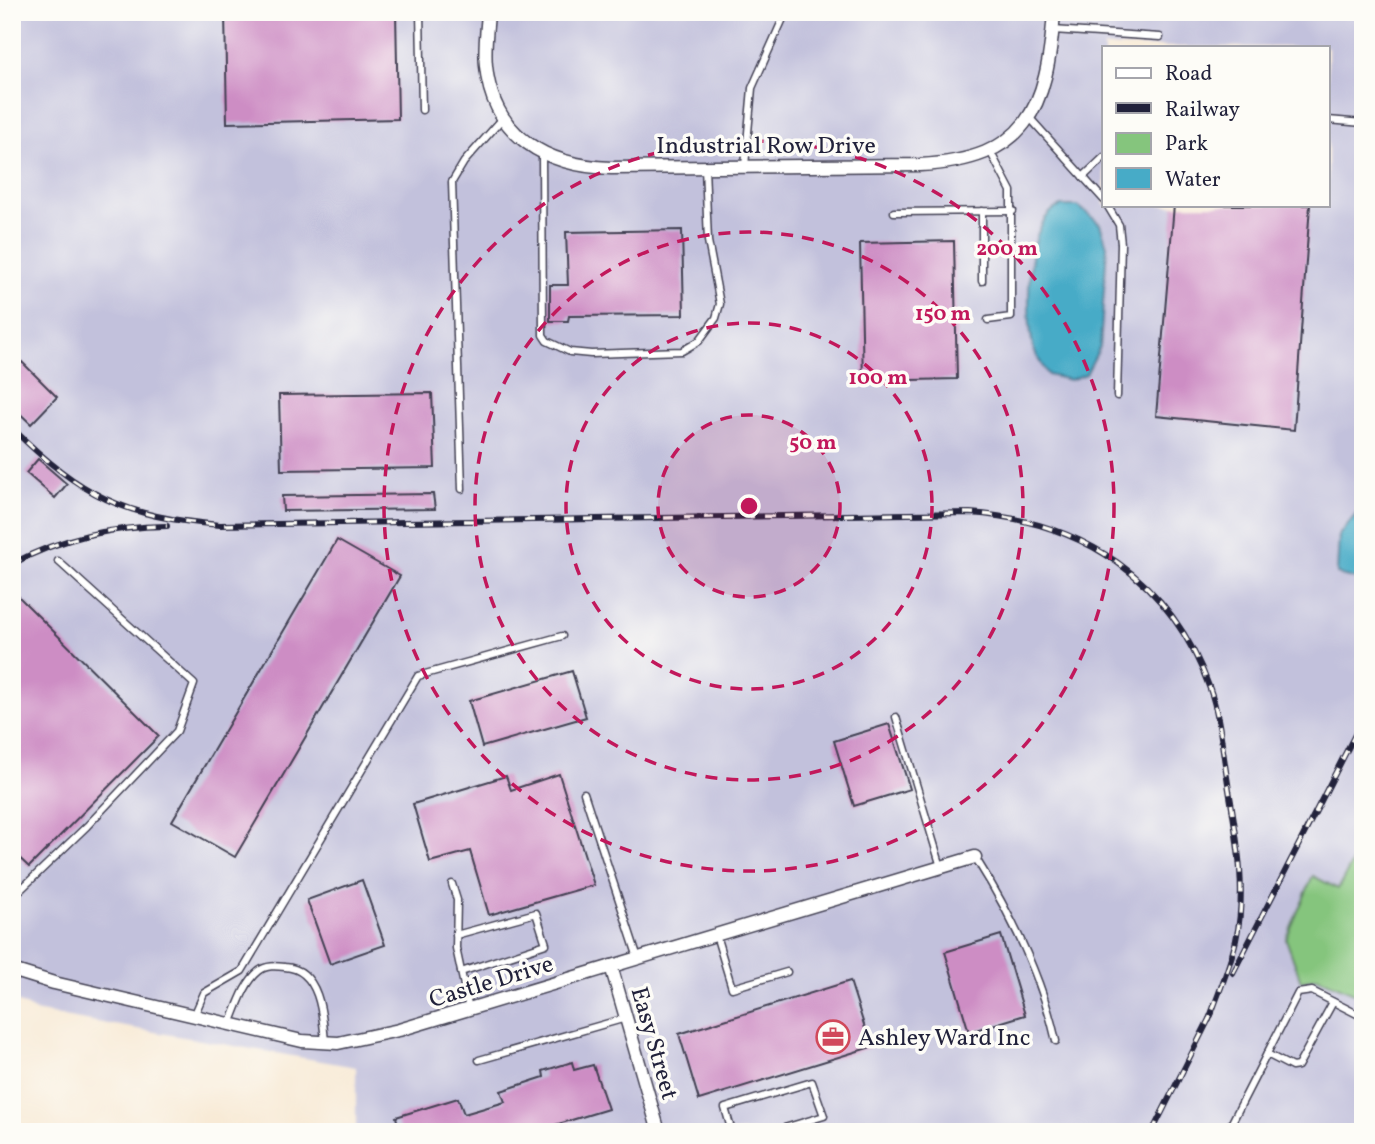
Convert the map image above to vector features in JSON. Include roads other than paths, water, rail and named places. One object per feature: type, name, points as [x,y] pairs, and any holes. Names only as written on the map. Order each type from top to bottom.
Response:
[{"type":"street","name":"Industrial Row Drive","points":[[488,12],[486,67],[489,85],[504,117],[521,137],[542,154],[584,167],[947,164],[990,152],[1018,131],[1042,94],[1054,13]]},
{"type":"street","name":"Castle Drive","points":[[12,970],[54,983],[194,1016],[326,1043],[365,1039],[975,857]]},
{"type":"street","name":"Easy Street","points":[[611,967],[659,1132]]},
{"type":"lane","points":[[420,12],[422,110]]},
{"type":"lane","points":[[745,166],[752,88],[786,12]]},
{"type":"lane","points":[[1038,12],[1054,13]]},
{"type":"lane","points":[[1052,30],[1160,37]]},
{"type":"lane","points":[[462,489],[453,182],[464,162],[504,117]]},
{"type":"lane","points":[[1029,117],[1102,198]]},
{"type":"lane","points":[[1330,120],[1363,123]]},
{"type":"lane","points":[[988,320],[1011,317],[1013,211],[1006,177],[990,152]]},
{"type":"lane","points":[[542,154],[543,335],[547,341],[570,352],[682,351],[708,331],[720,304],[708,241],[705,167]]},
{"type":"lane","points":[[1083,177],[1102,160]]},
{"type":"lane","points":[[1109,206],[1119,225],[1121,244],[1117,397]]},
{"type":"lane","points":[[982,211],[982,281]]},
{"type":"lane","points":[[894,212],[1013,211]]},
{"type":"lane","points":[[12,898],[87,826],[177,731],[194,684],[58,561]]},
{"type":"lane","points":[[194,1016],[204,993],[242,971],[418,676],[562,636]]},
{"type":"lane","points":[[896,717],[941,867]]},
{"type":"lane","points":[[584,793],[638,958]]},
{"type":"lane","points":[[975,857],[995,888],[1040,980],[1056,1041]]},
{"type":"lane","points":[[453,884],[457,900],[456,935],[468,1009]]},
{"type":"lane","points":[[456,935],[536,913],[546,936],[546,944],[461,972]]},
{"type":"lane","points":[[716,935],[732,988],[787,972]]},
{"type":"lane","points":[[230,1024],[247,987],[258,972],[275,966],[293,967],[304,974],[315,990],[326,1043]]},
{"type":"lane","points":[[1227,1132],[1298,993],[1312,991],[1363,1017]]},
{"type":"lane","points":[[1267,1054],[1292,1067],[1298,1066],[1334,1002]]},
{"type":"lane","points":[[479,1060],[626,1018]]},
{"type":"lane","points":[[732,1132],[725,1108],[812,1082],[824,1116],[771,1132]]},
{"type":"water","points":[[1061,206],[1078,206],[1100,224],[1107,246],[1100,347],[1086,374],[1070,380],[1048,375],[1039,361],[1033,346],[1029,312],[1030,268],[1034,247],[1040,228],[1049,214]]},
{"type":"water","points":[[1363,506],[1363,581],[1337,574],[1339,535]]},
{"type":"railway","points":[[12,428],[60,471],[106,499],[157,516],[220,525],[970,513],[1011,518],[1050,528],[1085,543],[1118,563],[1147,587],[1172,616],[1193,650],[1213,700],[1237,838],[1241,899],[1236,940],[1209,1020]]},
{"type":"railway","points":[[12,564],[68,540],[87,535],[167,526]]},
{"type":"railway","points":[[1233,973],[1363,719]]},
{"type":"railway","points":[[1152,1132],[1212,1013]]},
{"type":"place","name":"Ashley Ward Inc","points":[[833,1037]]}]
